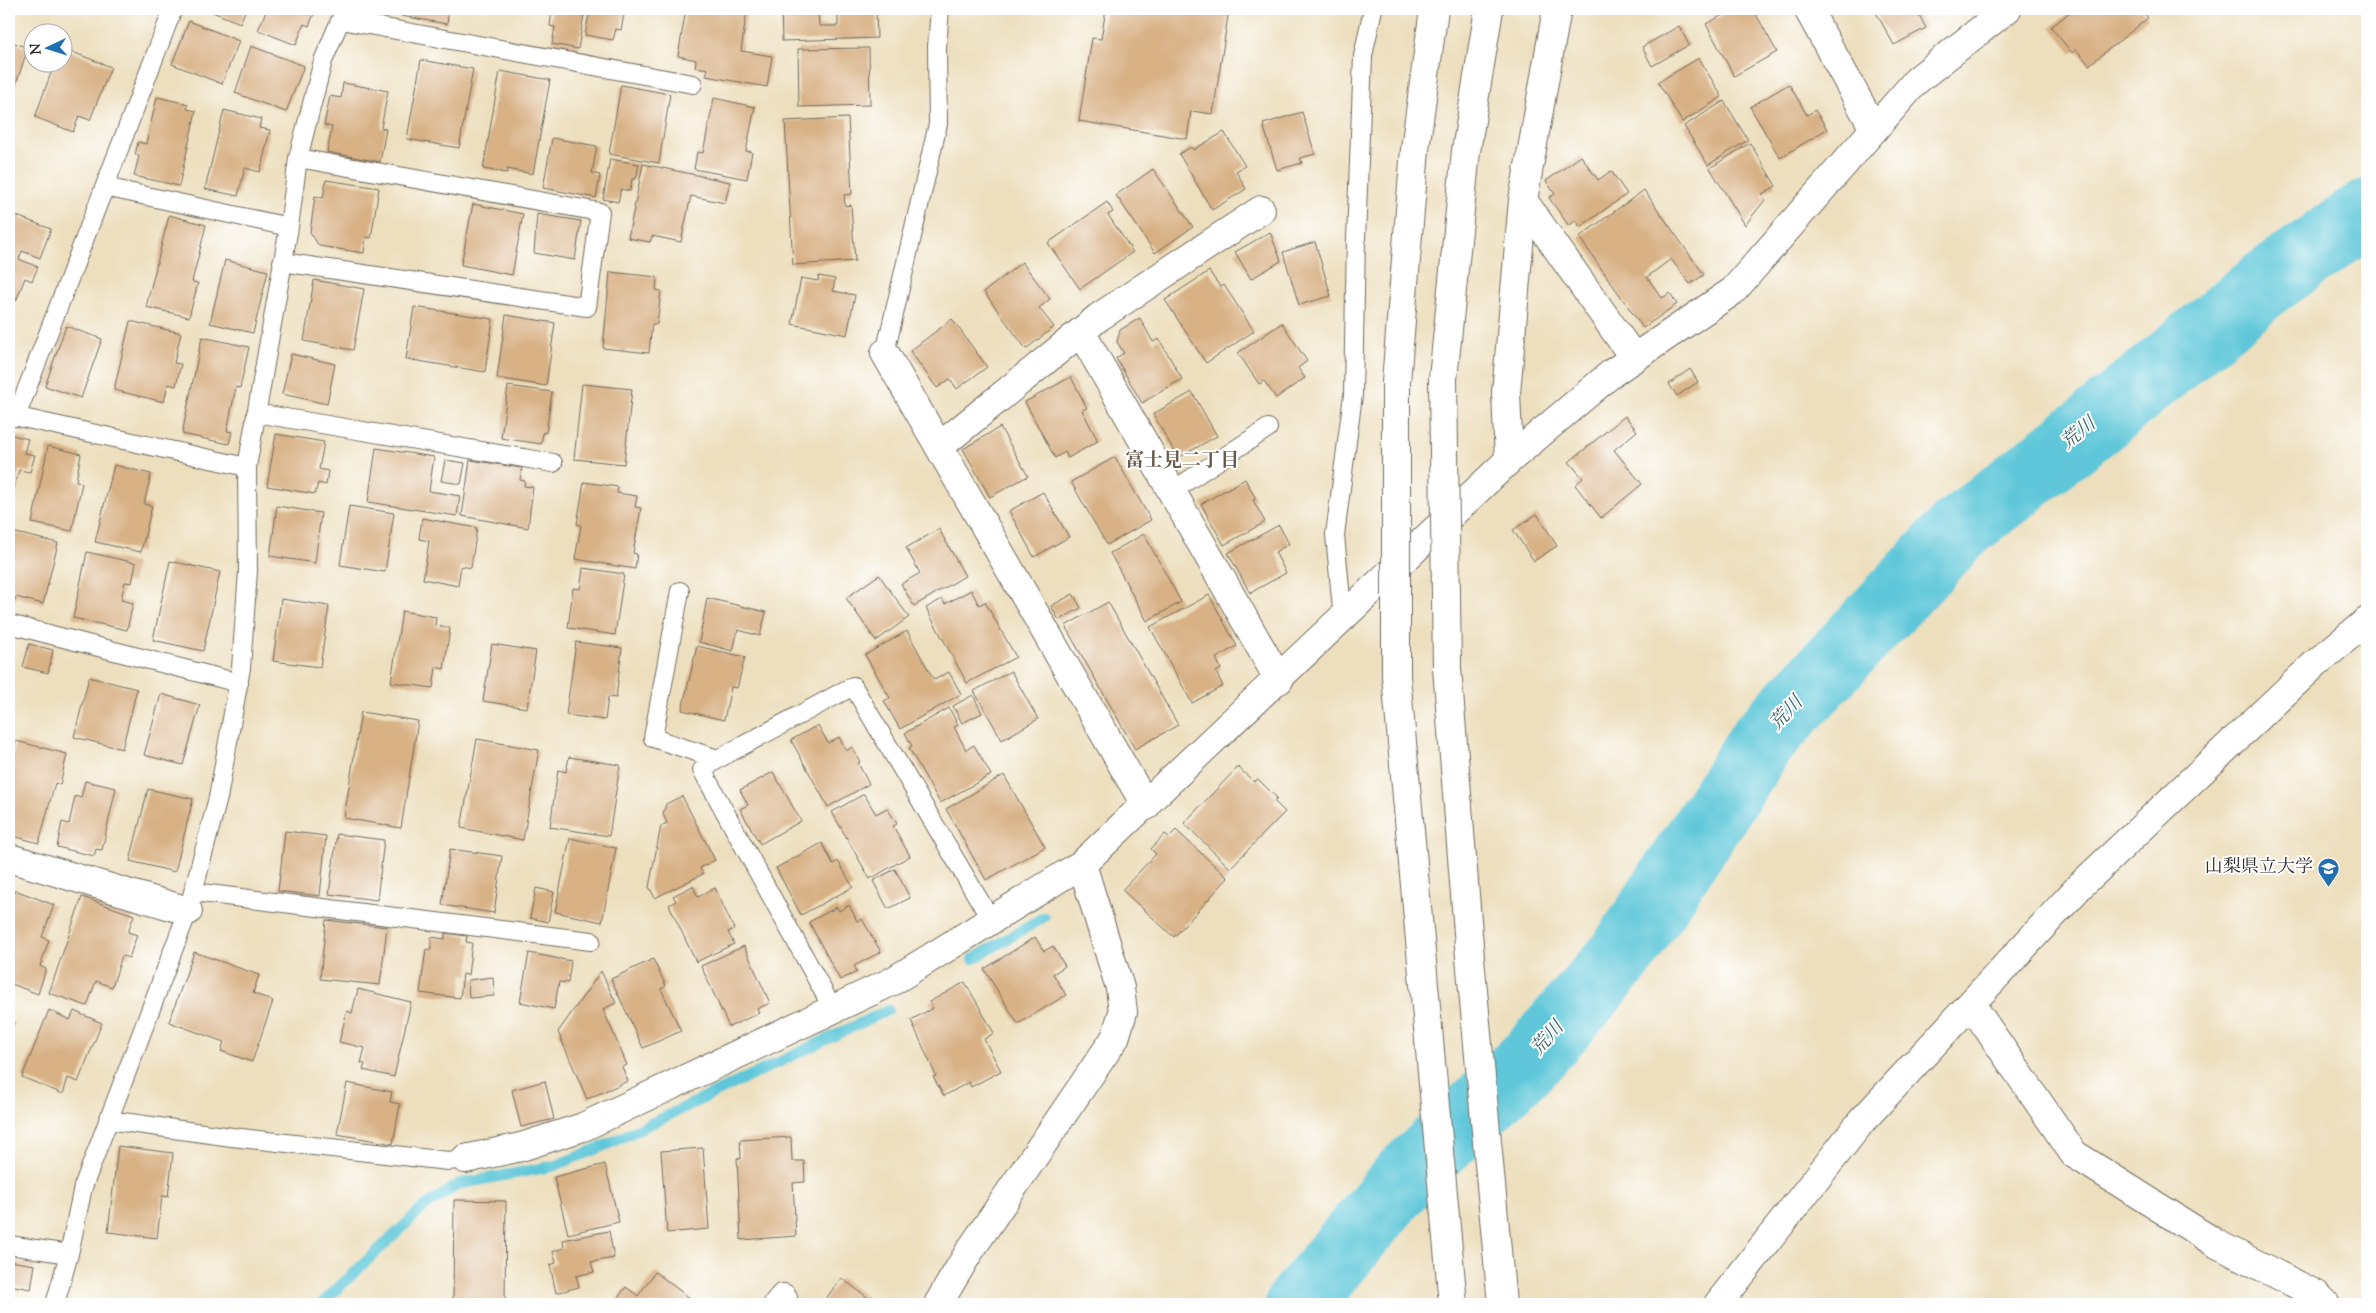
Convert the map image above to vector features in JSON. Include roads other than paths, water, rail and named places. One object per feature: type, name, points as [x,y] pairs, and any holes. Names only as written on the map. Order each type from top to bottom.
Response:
[{"type":"street","points":[[1434,9],[1415,149],[1396,382],[1396,676],[1453,1304]]},
{"type":"street","points":[[1489,9],[1466,151],[1443,379],[1447,668],[1470,958],[1502,1304]]},
{"type":"street","points":[[1509,460],[1506,393],[1523,200],[1557,9]]},
{"type":"street","points":[[1808,9],[1874,129]]},
{"type":"street","points":[[465,1159],[521,1147],[583,1127],[893,981],[1082,864],[1343,620],[1509,460],[1612,373],[1733,291],[1917,80],[2007,9]]},
{"type":"street","points":[[1523,200],[1634,358]]},
{"type":"street","points":[[940,446],[1108,312],[1261,210]]},
{"type":"street","points":[[1081,332],[1279,680]]},
{"type":"street","points":[[885,353],[1146,806]]},
{"type":"street","points":[[1718,1304],[1861,1122],[2080,886],[2315,664],[2367,621]]},
{"type":"street","points":[[10,862],[191,902]]},
{"type":"street","points":[[938,1304],[969,1252],[1115,1038],[1123,1012],[1120,988],[1082,864]]},
{"type":"street","points":[[1970,1004],[2074,1154],[2217,1244],[2318,1301]]},
{"type":"lane","points":[[173,9],[105,187],[13,416],[247,467]]},
{"type":"lane","points":[[885,353],[938,124],[937,47],[940,9]]},
{"type":"lane","points":[[1343,620],[1335,535],[1353,395],[1356,239],[1363,56],[1372,9]]},
{"type":"lane","points":[[55,1304],[69,1254],[83,1187],[191,902],[218,798],[239,683],[248,571],[247,467],[289,227],[298,158],[323,61],[343,14],[693,84]]},
{"type":"lane","points":[[282,262],[587,307],[600,212],[298,158]]},
{"type":"lane","points":[[105,187],[289,227]]},
{"type":"lane","points":[[256,414],[553,463]]},
{"type":"lane","points":[[1172,491],[1268,428]]},
{"type":"lane","points":[[680,592],[653,738],[718,758]]},
{"type":"lane","points":[[9,624],[239,683]]},
{"type":"lane","points":[[832,1009],[702,770],[718,758],[853,686],[991,920]]},
{"type":"lane","points":[[191,902],[591,941]]},
{"type":"lane","points":[[108,1120],[232,1137],[448,1161],[465,1159]]},
{"type":"lane","points":[[9,1245],[69,1254]]},
{"type":"waterway","name":"荒川","points":[[1299,1304],[1405,1177],[1532,1058],[1621,956],[1763,739],[1960,529],[2100,420],[2265,284],[2367,213]]},
{"type":"waterway","points":[[973,959],[1044,917]]},
{"type":"waterway","points":[[321,1304],[424,1207],[459,1184],[554,1166],[606,1145],[888,1010]]},
{"type":"place","name":"山梨県立大学","points":[[2329,887]]},
{"type":"district","name":"富士見二丁目","points":[[1182,461]]}]
